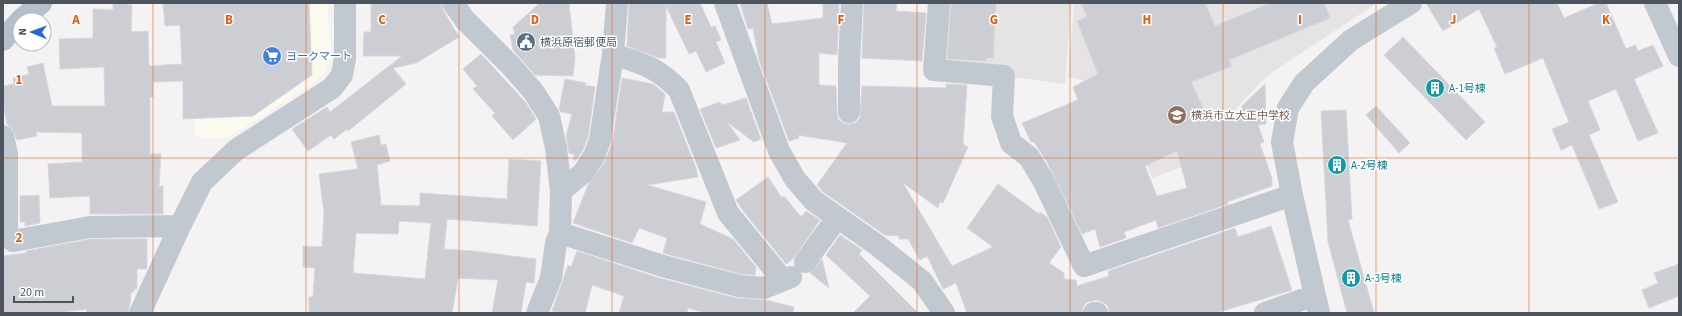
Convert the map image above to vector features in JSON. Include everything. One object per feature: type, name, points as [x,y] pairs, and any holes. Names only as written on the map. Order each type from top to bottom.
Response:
[{"type":"main road","points":[[30,12],[41,3]]},
{"type":"main road","points":[[3,40],[12,30]]},
{"type":"street","points":[[140,313],[202,182],[236,150],[332,88],[342,75],[346,58],[345,3]]},
{"type":"street","points":[[453,3],[465,20],[533,90],[550,116],[556,148],[561,191],[560,233],[556,243],[551,278],[537,313]]},
{"type":"street","points":[[561,191],[583,172],[594,156],[600,140],[614,54],[617,3]]},
{"type":"street","points":[[725,3],[779,151],[795,179],[814,201],[877,245],[922,281],[944,313]]},
{"type":"street","points":[[849,112],[849,62],[852,3]]},
{"type":"street","points":[[939,3],[934,70],[1004,76],[1002,116],[1011,143],[1029,157],[1043,180],[1084,266],[1292,194]]},
{"type":"street","points":[[1265,313],[1317,304],[1292,194],[1282,142],[1288,108],[1304,83],[1351,40],[1411,3]]},
{"type":"street","points":[[1655,3],[1679,56]]},
{"type":"street","points":[[614,54],[656,69],[666,76],[679,90],[728,213],[793,273]]},
{"type":"street","points":[[3,136],[7,154],[7,236],[13,240],[90,227],[180,226]]},
{"type":"street","points":[[560,233],[663,266],[739,286],[764,288],[793,273],[837,218]]},
{"type":"shaded area","points":[[209,3],[327,3],[331,57],[326,70],[317,81],[228,138],[195,137],[194,82]]},
{"type":"shaded area","points":[[947,3],[1071,3],[1065,84],[1007,76],[950,63],[944,55]]},
{"type":"shaded area","name":"横浜市立大正中学校","points":[[1074,3],[1377,3],[1268,75],[1179,168],[1152,178],[1113,87],[1068,77]]},
{"type":"building","points":[[113,3],[129,3],[129,5],[132,5],[131,32],[148,31],[149,66],[182,64],[180,25],[165,26],[163,3],[309,3],[312,75],[253,116],[183,119],[183,81],[153,82],[153,97],[150,97],[150,154],[161,154],[159,186],[163,186],[163,214],[90,214],[90,196],[50,198],[48,164],[82,162],[82,133],[36,132],[37,136],[17,140],[12,128],[7,124],[3,102],[3,86],[14,84],[13,78],[29,74],[27,67],[43,63],[52,106],[105,106],[104,67],[60,69],[59,39],[93,38],[93,9],[113,10]]},
{"type":"building","points":[[371,3],[441,3],[443,10],[459,37],[416,63],[393,68],[406,84],[348,131],[347,129],[334,139],[331,135],[308,151],[292,129],[327,107],[330,112],[402,56],[363,56],[364,32],[371,32]]},
{"type":"building","points":[[540,3],[569,3],[575,58],[573,76],[535,75],[513,50],[510,35],[515,34],[513,27]]},
{"type":"building","points":[[629,3],[700,3],[711,27],[715,26],[721,40],[716,42],[725,63],[706,72],[696,51],[689,54],[666,6],[666,58],[659,58],[627,46]]},
{"type":"building","points":[[740,3],[767,3],[772,24],[823,18],[823,3],[839,3],[837,55],[819,53],[819,85],[836,86],[838,119],[843,123],[855,123],[860,118],[862,86],[946,88],[946,84],[967,85],[963,144],[968,147],[943,203],[940,202],[938,208],[903,183],[952,266],[993,247],[967,228],[998,184],[1039,214],[1040,212],[1047,217],[1061,247],[1049,263],[1064,273],[1064,279],[1076,280],[1077,286],[1109,276],[1108,271],[1235,228],[1238,237],[1271,226],[1292,290],[1216,313],[1109,313],[1108,306],[1097,300],[1087,302],[1083,307],[1082,313],[967,313],[956,283],[943,289],[927,256],[920,260],[908,239],[899,239],[899,236],[885,235],[823,192],[817,185],[847,143],[798,135],[799,138],[789,141],[759,60],[753,28],[748,29]]},
{"type":"building","points":[[864,3],[897,3],[896,11],[926,13],[922,61],[862,58]]},
{"type":"building","points":[[951,3],[996,3],[993,58],[986,58],[986,61],[947,59]]},
{"type":"building","points":[[1081,3],[1205,3],[1215,26],[1270,3],[1324,3],[1330,18],[1229,60],[1232,66],[1191,82],[1208,118],[1238,118],[1238,111],[1242,111],[1242,106],[1265,84],[1266,124],[1258,125],[1264,142],[1260,144],[1272,178],[1272,186],[1227,202],[1228,204],[1158,228],[1156,220],[1124,232],[1126,238],[1100,247],[1095,229],[1082,234],[1047,162],[1034,142],[1031,142],[1022,123],[1078,100],[1073,87],[1098,74],[1077,21],[1087,17]],"holes":[[[1177,151],[1187,188],[1157,196],[1145,166]]]},
{"type":"building","points":[[1426,3],[1557,3],[1564,18],[1599,3],[1606,3],[1626,49],[1635,45],[1638,51],[1653,45],[1663,66],[1634,79],[1658,133],[1638,141],[1616,89],[1588,101],[1600,130],[1589,135],[1618,202],[1599,209],[1572,145],[1561,150],[1552,129],[1569,122],[1543,58],[1505,74],[1494,48],[1497,47],[1479,9],[1443,31]]},
{"type":"building","name":"A-1号棟","points":[[1403,37],[1485,122],[1466,140],[1384,55]]},
{"type":"building","points":[[481,54],[526,103],[536,119],[513,140],[492,116],[495,113],[473,89],[477,86],[463,69]]},
{"type":"building","points":[[622,78],[653,84],[665,94],[662,112],[674,112],[696,168],[698,177],[647,185],[706,202],[700,224],[733,239],[756,267],[755,275],[741,274],[663,253],[667,238],[639,228],[632,243],[573,223],[588,185],[604,163],[612,144]]},
{"type":"building","points":[[565,79],[586,83],[585,85],[595,87],[588,137],[583,150],[576,160],[573,160],[575,155],[569,153],[566,136],[572,114],[561,112],[559,109]]},
{"type":"building","points":[[746,98],[761,139],[754,142],[727,122],[740,140],[716,148],[700,109],[720,102],[722,105]]},
{"type":"building","points":[[1376,106],[1410,143],[1399,153],[1366,115]]},
{"type":"building","points":[[1346,110],[1352,219],[1348,220],[1374,313],[1347,313],[1328,242],[1321,111]]},
{"type":"building","points":[[379,135],[381,145],[386,144],[390,161],[377,165],[381,205],[420,206],[420,193],[507,199],[509,159],[541,161],[537,226],[447,219],[444,249],[536,259],[534,283],[526,282],[521,313],[492,313],[498,280],[458,278],[452,313],[309,313],[309,297],[313,297],[315,268],[303,267],[303,246],[322,247],[324,213],[319,174],[358,169],[351,142]],"holes":[[[399,221],[431,223],[425,279],[353,273],[356,233],[398,234]]]},
{"type":"building","points":[[768,177],[782,198],[784,196],[801,217],[806,211],[820,220],[793,259],[786,264],[736,200]]},
{"type":"building","points":[[39,195],[40,223],[25,226],[25,222],[20,222],[20,196]]},
{"type":"building","points":[[840,235],[862,250],[859,254],[918,313],[853,313],[870,296],[826,255]]},
{"type":"building","points":[[91,239],[147,239],[147,267],[146,269],[137,269],[137,289],[134,289],[134,292],[131,292],[128,313],[86,313],[87,309],[54,313],[3,313],[3,256],[26,253],[26,251]]},
{"type":"building","points":[[577,251],[659,278],[736,298],[766,300],[794,307],[793,313],[705,313],[688,308],[687,313],[619,313],[624,296],[592,285],[585,313],[561,313],[552,311],[568,265],[571,267]]},
{"type":"building","points":[[822,259],[829,288],[810,273]]},
{"type":"building","points":[[1679,264],[1679,296],[1649,308],[1642,290],[1658,283],[1654,273]]},
{"type":"place","name":"横浜原宿郵便局","points":[[526,42]]},
{"type":"place","name":"ヨークマート","points":[[272,56]]},
{"type":"place","name":"A-1号棟","points":[[1435,88]]},
{"type":"place","name":"横浜市立大正中学校","points":[[1177,115]]},
{"type":"place","name":"A-2号棟","points":[[1337,165]]},
{"type":"place","name":"A-3号棟","points":[[1351,278]]}]
